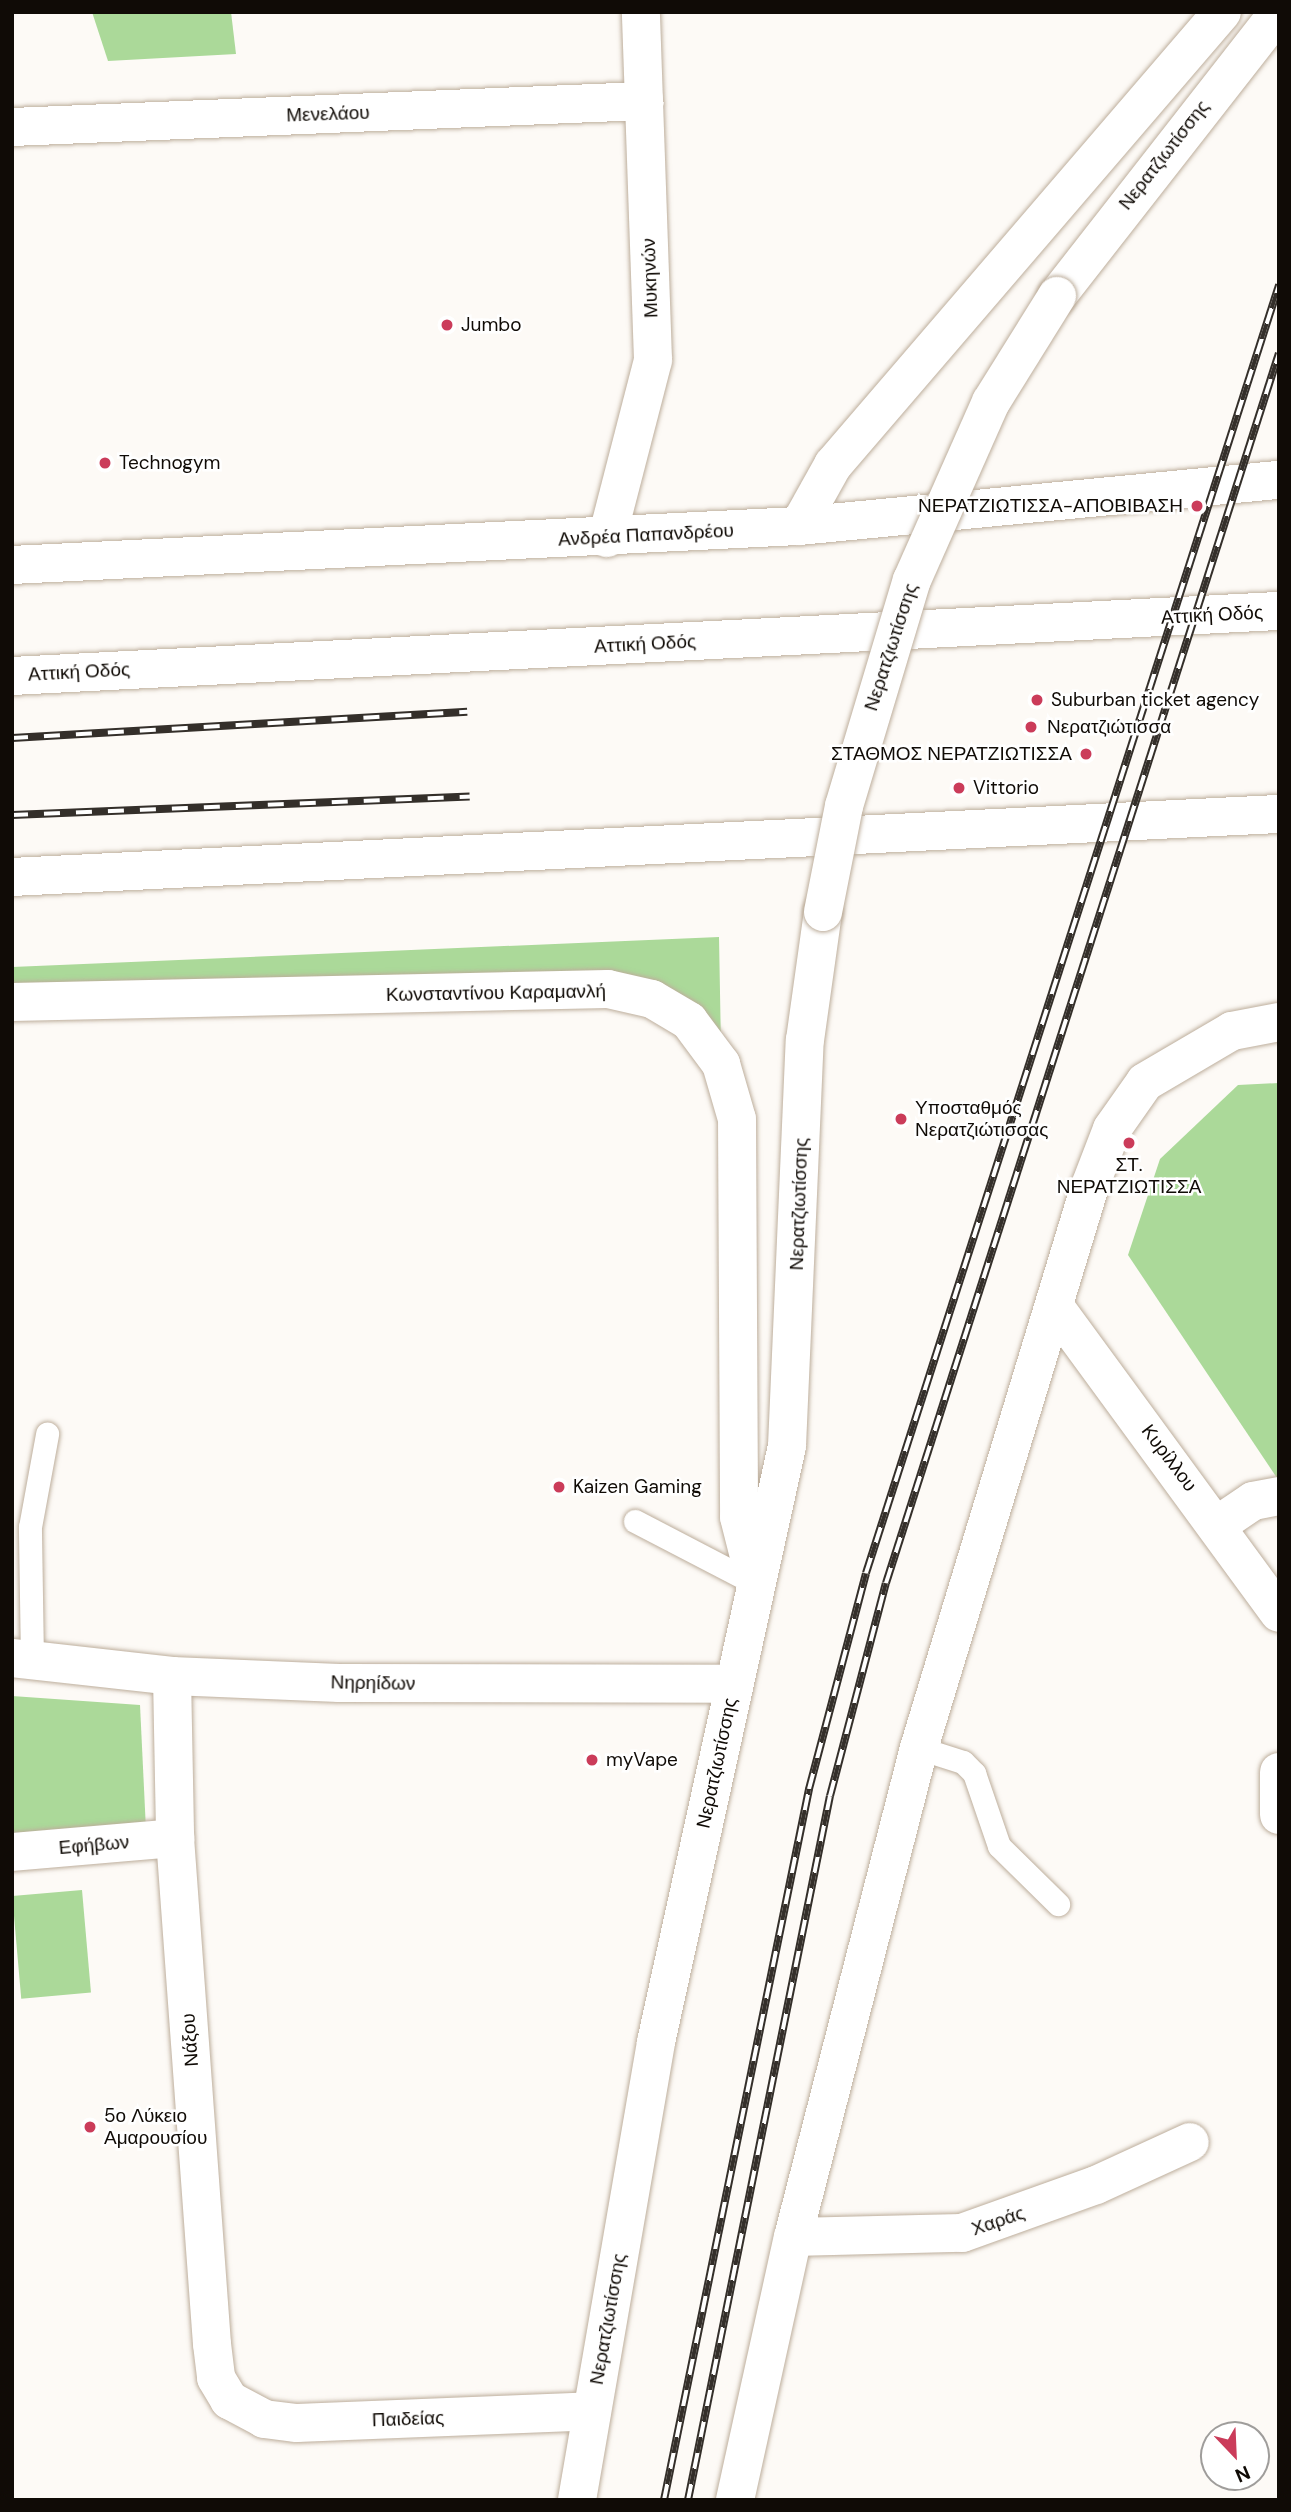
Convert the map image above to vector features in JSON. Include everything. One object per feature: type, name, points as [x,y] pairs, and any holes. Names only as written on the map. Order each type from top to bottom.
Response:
[{"type":"main road","name":"Μυκηνών","points":[[607,538],[653,360],[641,12]]},
{"type":"main road","points":[[799,526],[833,465],[1223,12]]},
{"type":"main road","name":"Νερατζιωτίσσης","points":[[577,2500],[656,2042],[788,1433],[805,1040],[823,912],[844,806],[912,580],[991,402],[1057,296],[1279,12]]},
{"type":"main road","name":"Μενελάου","points":[[12,127],[644,101]]},
{"type":"main road","name":"Ανδρέα Παπανδρέου","points":[[12,565],[607,538],[799,526],[1279,480]]},
{"type":"main road","name":"Αττική Οδός","points":[[12,676],[1279,611]]},
{"type":"main road","points":[[24,878],[1279,814]]},
{"type":"main road","name":"Κωνσταντίνου Καραμανλή","points":[[12,1002],[608,989],[652,999],[689,1021],[721,1064],[737,1119],[739,1517],[756,1584]]},
{"type":"main road","points":[[735,2500],[793,2237],[919,1748],[1107,1142],[1145,1082],[1232,1031],[1279,1022]]},
{"type":"main road","name":"Κυρίλλου","points":[[1055,1307],[1219,1524],[1279,1613]]},
{"type":"main road","points":[[1219,1524],[1253,1501],[1279,1496]]},
{"type":"main road","name":"Νηρηίδων","points":[[22,1659],[172,1675],[339,1683],[734,1684]]},
{"type":"main road","name":"Νάξου","points":[[172,1675],[175,1838],[212,2344],[216,2378],[229,2400]]},
{"type":"main road","points":[[1279,1772],[1279,1815]]},
{"type":"main road","name":"Εφήβων","points":[[12,1852],[175,1838]]},
{"type":"main road","name":"Χαράς","points":[[793,2237],[962,2233],[1096,2185],[1190,2142]]},
{"type":"main road","name":"Παιδείας","points":[[229,2400],[264,2419],[297,2423],[592,2411]]},
{"type":"lane","points":[[22,1659],[30,1527],[47,1434]]},
{"type":"lane","points":[[635,1521],[756,1584]]},
{"type":"lane","points":[[919,1748],[963,1762],[974,1773],[999,1846],[1058,1904]]},
{"type":"green space","points":[[92,12],[231,12],[236,54],[108,61]]},
{"type":"green space","points":[[719,937],[721,1047],[675,999],[12,992],[12,967]]},
{"type":"green space","points":[[1279,1083],[1279,1481],[1128,1255],[1160,1159],[1238,1085]]},
{"type":"green space","points":[[12,1696],[140,1705],[146,1830],[12,1836]]},
{"type":"green space","points":[[82,1890],[91,1993],[21,1999],[12,1896]]},
{"type":"railway","points":[[664,2500],[809,1789],[866,1573],[1279,285]]},
{"type":"railway","points":[[688,2500],[830,1796],[886,1583],[1279,353]]},
{"type":"railway","points":[[12,738],[467,712]]},
{"type":"railway","points":[[12,815],[470,797]]},
{"type":"place","name":"Jumbo","points":[[447,325]]},
{"type":"place","name":"Technogym","points":[[105,463]]},
{"type":"place","name":"ΝΕΡΑΤΖΙΩΤΙΣΣΑ-ΑΠΟΒΙΒΑΣΗ","points":[[1197,506]]},
{"type":"place","name":"Suburban ticket agency","points":[[1037,700]]},
{"type":"place","name":"Νερατζιώτισσα","points":[[1031,727]]},
{"type":"place","name":"ΣΤΑΘΜΟΣ ΝΕΡΑΤΖΙΩΤΙΣΣΑ","points":[[1086,754]]},
{"type":"place","name":"Vittorio","points":[[959,788]]},
{"type":"place","name":"Υποσταθμός Νερατζιώτισσας","points":[[901,1119]]},
{"type":"place","name":"ΣΤ. ΝΕΡΑΤΖΙΩΤΙΣΣΑ","points":[[1129,1143]]},
{"type":"place","name":"Kaizen Gaming","points":[[559,1487]]},
{"type":"place","name":"myVape","points":[[592,1760]]},
{"type":"place","name":"5ο Λύκειο Αμαρουσίου","points":[[90,2127]]}]
